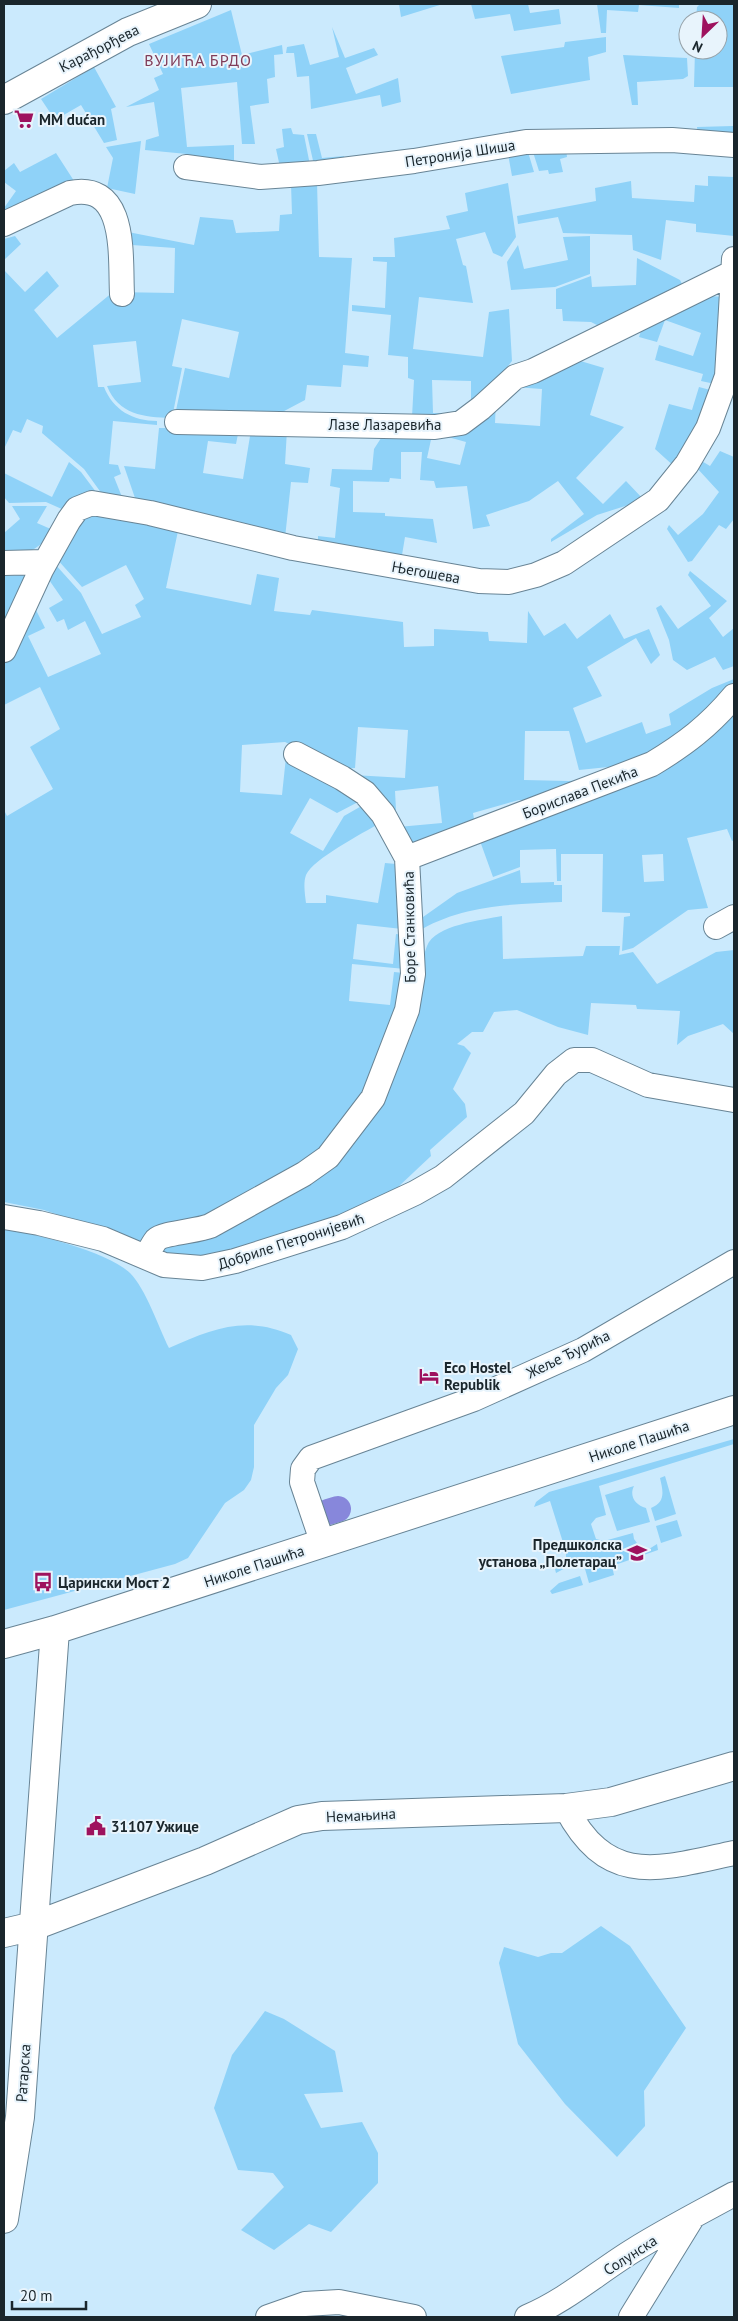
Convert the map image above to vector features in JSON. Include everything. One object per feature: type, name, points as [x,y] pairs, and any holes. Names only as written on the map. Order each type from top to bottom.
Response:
[{"type":"main road","name":"Карађорђева","points":[[4,100],[128,32],[197,4]]},
{"type":"main road","name":"Николе Пашића","points":[[4,1644],[55,1630],[734,1410]]},
{"type":"main road","points":[[34,1926],[55,1630]]},
{"type":"main road","name":"Немањина","points":[[4,1933],[34,1926],[205,1860],[298,1820],[322,1816],[366,1814],[566,1808],[611,1802],[734,1766]]},
{"type":"main road","name":"Ратарска","points":[[4,2219],[20,2117],[34,1926]]},
{"type":"street","name":"Петронија Шиша","points":[[186,167],[260,176],[318,173],[414,161],[526,142],[672,140],[734,145]]},
{"type":"street","points":[[4,224],[70,193],[80,191],[92,192],[101,197],[114,214],[119,232],[122,294]]},
{"type":"street","name":"Лазе Лазаревића","points":[[177,422],[434,427],[461,422],[482,408],[515,377],[646,317],[733,266]]},
{"type":"street","name":"Његошева","points":[[4,650],[44,562],[77,509],[92,503],[150,513],[293,548],[442,576],[479,581],[509,582],[536,575],[564,563],[658,500],[687,464],[708,428],[728,376],[733,266]]},
{"type":"street","points":[[4,563],[44,562]]},
{"type":"street","name":"Борислава Пекића","points":[[407,858],[652,764],[683,746],[714,721],[734,696]]},
{"type":"street","name":"Боре Станковића","points":[[146,1257],[158,1238],[164,1235],[194,1232],[210,1226],[304,1174],[328,1157],[373,1098],[407,1010],[413,974],[407,858],[383,814],[365,793],[342,778],[296,754]]},
{"type":"street","name":"Добриле Петронијевић","points":[[4,1217],[74,1231],[122,1246],[164,1265],[202,1268],[235,1261],[363,1219],[422,1190],[465,1161],[524,1113],[556,1074],[574,1060],[592,1060],[648,1085],[734,1100]]},
{"type":"street","name":"Жеље Ђурића","points":[[323,1544],[302,1482],[303,1469],[311,1458],[474,1399],[583,1350],[734,1262]]},
{"type":"street","points":[[566,1808],[587,1841],[599,1853],[619,1862],[660,1867],[734,1854]]},
{"type":"street","name":"Солунска","points":[[527,2317],[549,2308],[583,2287],[633,2250],[734,2194]]},
{"type":"street","points":[[631,2317],[693,2217]]},
{"type":"street","points":[[268,2317],[305,2304],[339,2302],[414,2317]]},
{"type":"shaded area","points":[[399,4],[443,4],[401,17]]},
{"type":"shaded area","points":[[471,4],[528,4],[530,13],[559,9],[561,24],[514,31],[510,14],[475,19]]},
{"type":"shaded area","points":[[597,4],[679,4],[679,8],[639,5],[638,12],[607,10],[606,33],[601,33]]},
{"type":"shaded area","points":[[700,4],[734,4],[734,87],[694,87],[695,60],[728,60],[728,10],[697,10]]},
{"type":"shaded area","points":[[231,10],[242,55],[282,45],[283,54],[274,55],[275,77],[267,79],[269,103],[250,106],[255,144],[242,144],[237,82],[181,88],[187,147],[234,145],[234,164],[187,159],[187,154],[145,150],[146,140],[159,136],[154,102],[126,107],[159,90],[154,78],[163,74],[149,44]]},
{"type":"shaded area","points":[[332,27],[345,58],[374,48],[378,55],[346,68],[356,94],[398,78],[401,102],[382,107],[380,95],[311,109],[309,76],[297,77],[294,53],[286,53],[287,47],[304,44],[310,65],[339,57]]},
{"type":"shaded area","points":[[606,37],[606,52],[588,57],[590,80],[511,94],[501,56],[564,47],[565,42]]},
{"type":"shaded area","points":[[623,55],[678,58],[678,60],[687,60],[688,76],[683,79],[637,82],[638,105],[632,105]]},
{"type":"shaded area","points":[[94,67],[116,107],[111,109],[117,140],[104,143],[81,105],[55,120],[41,99]]},
{"type":"shaded area","points":[[733,126],[734,138],[698,136],[697,127]]},
{"type":"shaded area","points":[[291,128],[293,134],[304,135],[310,165],[280,167],[276,149],[284,147],[282,129]]},
{"type":"shaded area","points":[[307,134],[316,134],[322,158],[344,156],[346,163],[314,165]]},
{"type":"shaded area","points":[[141,141],[135,194],[107,188],[113,158],[106,147]]},
{"type":"shaded area","points":[[566,148],[567,157],[560,159],[563,172],[549,174],[548,170],[539,171],[533,152]]},
{"type":"shaded area","points":[[528,152],[534,172],[512,176],[508,154]]},
{"type":"shaded area","points":[[56,153],[76,184],[4,216],[4,208],[16,191],[4,182],[4,171],[14,163],[20,172]]},
{"type":"shaded area","points":[[708,176],[734,177],[734,236],[696,232],[696,224],[666,220],[661,260],[633,250],[632,235],[563,233],[558,217],[518,224],[517,216],[596,201],[595,188],[631,181],[632,198],[694,202],[695,185],[708,186]]},
{"type":"shaded area","points":[[317,182],[319,257],[352,258],[345,353],[369,356],[368,367],[343,365],[341,387],[307,385],[305,400],[271,418],[175,415],[185,368],[229,378],[239,332],[182,319],[172,366],[182,368],[172,418],[151,417],[125,409],[112,396],[107,386],[141,382],[136,341],[93,345],[98,387],[104,387],[113,402],[125,413],[140,419],[157,421],[157,425],[113,421],[109,464],[118,465],[121,474],[114,477],[122,497],[102,494],[84,469],[42,433],[43,426],[27,419],[21,433],[13,430],[4,449],[4,270],[25,292],[47,271],[59,286],[34,310],[57,338],[113,292],[174,293],[175,248],[132,245],[128,232],[194,245],[200,217],[233,220],[236,233],[279,231],[280,215],[292,214],[291,184]]},
{"type":"shaded area","points":[[508,183],[516,237],[502,257],[493,253],[485,232],[456,239],[463,265],[466,266],[473,303],[419,297],[413,349],[483,357],[489,312],[509,309],[512,361],[491,387],[471,406],[471,381],[432,380],[433,413],[452,413],[452,417],[412,417],[414,380],[408,378],[408,357],[388,355],[391,315],[352,311],[352,305],[385,308],[387,262],[373,261],[373,257],[395,257],[394,238],[450,229],[446,216],[468,211],[465,193]]},
{"type":"shaded area","points":[[15,236],[21,244],[4,260],[4,239]]},
{"type":"shaded area","points":[[590,236],[590,274],[555,287],[511,290],[507,262],[518,245],[524,269],[568,260],[563,237]]},
{"type":"shaded area","points":[[637,258],[680,280],[684,288],[603,328],[591,322],[563,321],[562,309],[556,309],[556,289],[591,276],[592,287],[636,285]]},
{"type":"shaded area","points":[[705,296],[730,297],[715,384],[701,381],[703,374],[655,360],[659,345],[693,356],[701,333],[665,320],[657,342],[639,337],[643,325]]},
{"type":"shaded area","points":[[577,360],[604,368],[590,415],[624,427],[576,478],[603,504],[626,481],[644,500],[597,515],[551,542],[551,539],[584,514],[558,481],[529,501],[486,515],[490,526],[473,529],[467,486],[436,488],[434,481],[420,480],[422,452],[401,452],[401,479],[390,478],[389,482],[353,481],[353,512],[385,513],[385,516],[433,519],[437,543],[405,537],[401,561],[318,544],[318,536],[335,538],[340,488],[330,486],[332,469],[372,470],[374,449],[383,435],[432,435],[427,458],[460,465],[466,442],[448,437],[449,433],[496,401],[495,423],[540,426],[542,389],[514,387]]},
{"type":"shaded area","points":[[699,387],[714,391],[676,468],[655,449],[669,404],[692,410]]},
{"type":"shaded area","points":[[159,428],[239,429],[236,444],[208,441],[203,473],[243,479],[251,430],[287,430],[285,464],[310,468],[308,483],[291,482],[285,538],[135,498],[124,466],[155,469]]},
{"type":"shaded area","points":[[720,451],[734,457],[734,519],[726,529],[719,525],[692,561],[688,562],[667,529],[669,525],[678,535],[703,514],[719,492],[696,467],[700,460],[710,466]]},
{"type":"shaded area","points":[[69,462],[81,472],[96,492],[64,510],[46,502],[9,503],[4,497],[4,473],[52,497]]},
{"type":"shaded area","points":[[12,506],[47,506],[37,523],[53,530],[42,543],[32,550],[4,556],[4,533],[20,519]]},
{"type":"shaded area","points":[[107,515],[178,531],[166,588],[251,605],[257,574],[279,578],[274,611],[310,615],[312,610],[403,622],[404,647],[434,646],[434,629],[488,632],[489,641],[527,643],[528,611],[544,636],[565,623],[577,639],[610,614],[624,639],[649,629],[660,655],[651,664],[636,638],[587,667],[602,696],[573,708],[586,743],[642,722],[646,734],[671,725],[669,714],[712,688],[734,679],[734,686],[661,751],[618,766],[579,770],[569,731],[525,731],[524,780],[569,781],[610,777],[542,801],[519,800],[473,813],[475,825],[412,848],[398,827],[442,823],[438,786],[395,791],[396,810],[390,811],[353,775],[405,778],[408,730],[358,727],[355,768],[341,769],[285,742],[242,745],[240,792],[282,795],[286,757],[362,800],[337,813],[310,798],[290,833],[323,851],[344,816],[365,804],[380,823],[339,847],[318,862],[306,875],[304,889],[306,903],[326,903],[326,895],[378,903],[385,863],[396,864],[402,929],[357,924],[353,959],[393,964],[396,934],[402,935],[405,969],[352,964],[349,1001],[390,1005],[394,972],[404,973],[403,996],[377,1074],[337,1139],[224,1212],[139,1242],[44,1210],[4,1202],[4,810],[7,816],[53,789],[30,747],[60,729],[40,687],[4,705],[4,662],[16,649],[34,606],[45,628],[28,636],[48,677],[101,654],[85,621],[68,630],[64,619],[57,622],[49,608],[63,600],[47,577],[54,563],[81,593],[102,634],[141,617],[135,605],[144,599],[126,565],[82,587],[56,558],[84,517]]},
{"type":"shaded area","points":[[690,571],[727,601],[709,618],[723,637],[734,628],[734,666],[723,670],[715,657],[687,670],[673,660],[669,640],[656,608],[661,605],[678,629],[711,606],[688,575]]},
{"type":"shaded area","points":[[23,575],[28,580],[4,638],[4,576]]},
{"type":"shaded area","points":[[734,706],[734,840],[732,841],[727,829],[687,838],[708,908],[688,910],[633,948],[622,951],[624,917],[630,916],[630,913],[602,912],[603,854],[561,854],[561,881],[557,881],[556,849],[520,850],[520,867],[493,877],[480,841],[583,802]],"holes":[[[663,854],[664,881],[644,882],[642,855]]]},
{"type":"shaded area","points":[[520,870],[521,883],[554,882],[554,885],[562,885],[562,902],[506,905],[469,911],[451,916],[417,932],[416,922],[457,893]]},
{"type":"shaded area","points":[[502,916],[503,959],[583,956],[586,946],[620,946],[619,955],[633,952],[657,984],[716,952],[734,950],[734,1034],[723,1024],[688,1036],[677,1045],[680,1011],[637,1009],[636,1005],[591,1003],[588,1035],[558,1027],[517,1010],[494,1012],[483,1032],[472,1032],[457,1044],[464,1046],[471,1053],[453,1089],[465,1104],[467,1117],[430,1150],[431,1156],[397,1188],[338,1217],[206,1259],[165,1258],[160,1245],[338,1156],[422,969],[427,946],[439,933],[449,928]]},
{"type":"shaded area","points":[[4,1229],[70,1245],[119,1265],[130,1273],[141,1288],[169,1348],[214,1330],[244,1325],[274,1329],[291,1335],[298,1349],[288,1375],[276,1388],[254,1425],[254,1467],[251,1480],[244,1490],[225,1503],[188,1558],[175,1564],[4,1610]]},
{"type":"shaded area","points":[[734,1439],[734,1444],[599,1486],[606,1515],[596,1518],[591,1524],[596,1539],[604,1541],[633,1533],[634,1539],[640,1547],[649,1549],[657,1544],[658,1550],[612,1566],[614,1575],[589,1583],[583,1562],[569,1566],[556,1573],[555,1569],[566,1560],[566,1552],[550,1501],[534,1507],[536,1502],[549,1492]]},
{"type":"shaded area","points":[[665,1476],[676,1514],[655,1521],[651,1508],[656,1506],[661,1499],[660,1478]]},
{"type":"shaded area","points":[[634,1486],[632,1493],[634,1500],[646,1508],[650,1522],[617,1531],[605,1495]]},
{"type":"shaded area","points":[[677,1520],[682,1536],[661,1543],[656,1526]]},
{"type":"shaded area","points":[[580,1576],[583,1585],[552,1594],[550,1591],[559,1583]]},
{"type":"shaded area","points":[[601,1926],[630,1946],[686,2028],[644,2091],[645,2126],[617,2157],[565,2104],[518,2044],[499,1963],[504,1947],[538,1957],[551,1953],[562,1953]]},
{"type":"shaded area","points":[[265,2011],[284,2019],[335,2051],[343,2092],[304,2094],[321,2128],[362,2122],[378,2153],[378,2183],[331,2232],[309,2224],[274,2250],[241,2230],[284,2187],[273,2173],[238,2170],[214,2108],[232,2055]]},
{"type":"waterway","points":[[328,1512],[338,1509]]},
{"type":"place","name":"MM dućan","points":[[24,119]]},
{"type":"place","name":"Eco Hostel Republik","points":[[429,1376]]},
{"type":"place","name":"Предшколска установа „Полетарац”","points":[[637,1553]]},
{"type":"place","name":"Царински Мост 2","points":[[43,1582]]},
{"type":"place","name":"31107 Ужице","points":[[96,1826]]},
{"type":"district","name":"ВУЈИЋА БРДО","points":[[198,60]]}]
